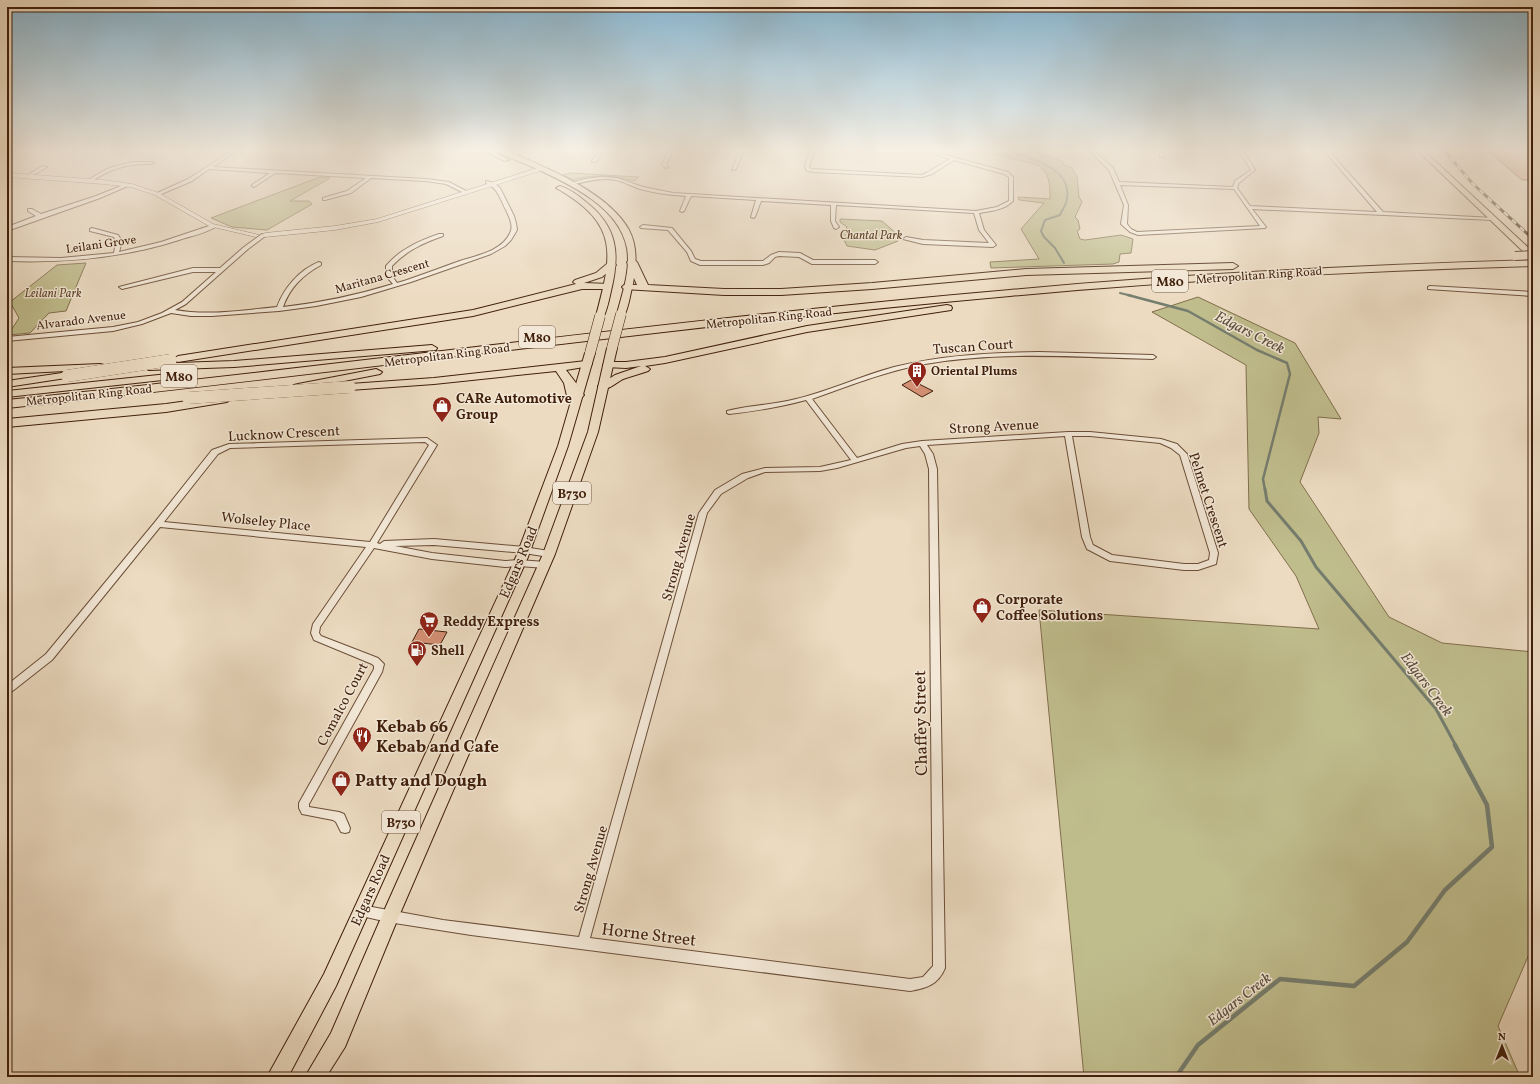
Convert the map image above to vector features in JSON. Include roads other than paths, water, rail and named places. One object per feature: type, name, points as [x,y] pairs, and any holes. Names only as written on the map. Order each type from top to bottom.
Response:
[{"type":"highway","name":"Metropolitan Ring Road","points":[[7,394],[450,347],[875,297],[1011,284],[1233,266],[1533,256]]},
{"type":"highway","points":[[632,262],[641,283],[645,288]]},
{"type":"highway","name":"Metropolitan Ring Road","points":[[7,404],[282,375],[548,343],[896,304],[1114,284],[1313,271],[1528,263]]},
{"type":"highway","points":[[7,384],[473,314],[546,294],[598,275],[611,265]]},
{"type":"highway","points":[[627,287],[724,292],[781,292],[872,286],[1033,272],[1233,266]]},
{"type":"highway","points":[[608,365],[626,365],[665,360],[843,322],[1114,284]]},
{"type":"highway","points":[[546,294],[582,286],[606,286]]},
{"type":"highway","points":[[7,423],[198,404],[548,343]]},
{"type":"highway","points":[[7,371],[62,368],[234,364],[450,347]]},
{"type":"highway","points":[[604,386],[619,378],[665,360]]},
{"type":"highway","points":[[7,412],[101,403],[434,381],[586,364]]},
{"type":"highway","points":[[559,366],[570,383],[571,394],[578,395]]},
{"type":"highway","points":[[7,417],[188,398]]},
{"type":"main road","name":"Edgars Road","points":[[277,1077],[330,980],[522,556],[563,446],[600,316],[611,265],[611,243],[602,222],[588,206],[579,200]]},
{"type":"main road","name":"Edgars Road","points":[[315,1077],[338,1040],[390,917],[547,560],[593,432],[632,262],[630,242],[621,224],[602,203],[596,200]]},
{"type":"main road","points":[[1473,200],[1533,256]]},
{"type":"main road","points":[[606,286],[627,287]]},
{"type":"main road","points":[[586,364],[608,365]]},
{"type":"street","points":[[7,229],[40,216],[72,207],[91,200]]},
{"type":"street","points":[[167,200],[212,225],[240,232],[261,234],[335,228],[364,223],[441,200]]},
{"type":"street","name":"Maritana Crescent","points":[[173,310],[196,315],[279,309],[324,303],[362,295],[396,285],[490,252],[504,243],[513,233],[515,226],[503,200]]},
{"type":"street","points":[[682,211],[687,200]]},
{"type":"street","points":[[753,217],[759,200]]},
{"type":"street","points":[[770,200],[976,212],[994,210],[1007,205],[1011,202],[1011,200]]},
{"type":"street","points":[[1124,200],[1126,205],[1124,224],[1134,233],[1141,234],[1263,227],[1244,200]]},
{"type":"street","points":[[1370,200],[1381,213]]},
{"type":"street","points":[[834,203],[833,221],[836,227]]},
{"type":"street","points":[[1249,207],[1493,219]]},
{"type":"street","points":[[30,210],[40,216]]},
{"type":"street","points":[[906,239],[922,242],[993,245],[986,239],[976,217],[976,212]]},
{"type":"street","name":"Leilani Grove","points":[[7,259],[53,261],[83,259],[116,254],[145,248],[196,232],[212,225]]},
{"type":"street","points":[[643,227],[671,229],[693,260],[700,263],[765,262],[776,255],[796,254],[803,256],[812,262],[875,262]]},
{"type":"street","points":[[92,230],[116,236],[119,241],[116,254]]},
{"type":"street","name":"Alvarado Avenue","points":[[7,339],[113,329],[140,323],[173,310],[261,234]]},
{"type":"street","points":[[396,285],[389,276],[389,266],[397,256],[420,242],[441,235]]},
{"type":"street","points":[[279,309],[284,296],[304,272],[319,264]]},
{"type":"street","points":[[122,287],[193,270],[221,270]]},
{"type":"street","points":[[1430,288],[1533,294]]},
{"type":"street","name":"Tuscan Court","points":[[729,412],[760,408],[808,398],[887,372],[924,362],[957,357],[1007,355],[1153,357]]},
{"type":"street","points":[[808,398],[855,460]]},
{"type":"street","name":"Pelmet Crescent","points":[[1068,434],[1086,537],[1090,547],[1110,558],[1198,567],[1213,562],[1214,553],[1183,454],[1174,446]]},
{"type":"street","name":"Strong Avenue","points":[[583,943],[703,514],[718,492],[745,476],[765,470],[837,466],[905,446],[922,443],[1090,434],[1161,440],[1174,446]]},
{"type":"street","name":"Lucknow Crescent","points":[[7,690],[49,657],[158,524],[214,452],[229,446],[427,440],[433,445],[372,545]]},
{"type":"street","name":"Chaffey Street","points":[[910,985],[926,982],[939,968],[933,468],[922,443]]},
{"type":"street","name":"Wolseley Place","points":[[158,524],[372,545],[432,556],[505,564],[522,556],[547,560]]},
{"type":"street","name":"Wolseley Place","points":[[372,545],[434,542],[547,560]]},
{"type":"street","name":"Comalco Court","points":[[345,828],[340,818],[335,815],[306,811],[304,808],[304,803],[379,669],[379,664],[368,658],[324,642],[317,638],[315,633],[316,626],[372,545]]},
{"type":"street","name":"Horne Street","points":[[361,911],[470,930],[910,985]]},
{"type":"waterway","name":"Edgars Creek","points":[[1064,263],[1055,248],[1044,237],[1041,231],[1045,220],[1060,215],[1067,200]]},
{"type":"waterway","name":"Edgars Creek","points":[[1120,293],[1128,295]]},
{"type":"waterway","name":"Edgars Creek","points":[[1128,295],[1132,296]]},
{"type":"waterway","name":"Edgars Creek","points":[[1128,295],[1188,311],[1257,350],[1287,363],[1290,374],[1263,479],[1265,490]]},
{"type":"waterway","name":"Edgars Creek","points":[[1265,489],[1267,501],[1301,541],[1316,567],[1436,709],[1456,746]]},
{"type":"waterway","name":"Edgars Creek","points":[[1176,1077],[1198,1045],[1280,979],[1354,986],[1407,942],[1445,890],[1492,847],[1487,805],[1455,745]]},
{"type":"railway","points":[[1490,200],[1533,239]]},
{"type":"place","name":"Oriental Plums","points":[[917,388]]},
{"type":"place","name":"CARe Automotive Group","points":[[442,423]]},
{"type":"place","name":"Corporate Coffee Solutions","points":[[982,624]]},
{"type":"place","name":"Reddy Express","points":[[429,638]]},
{"type":"place","name":"Shell","points":[[417,667]]},
{"type":"place","name":"Kebab 66 Kebab and Cafe","points":[[362,753]]},
{"type":"place","name":"Patty and Dough","points":[[341,797]]},
{"type":"park label","name":"Chantal Park","points":[[871,235]]},
{"type":"park label","name":"Leilani Park","points":[[53,293]]}]
